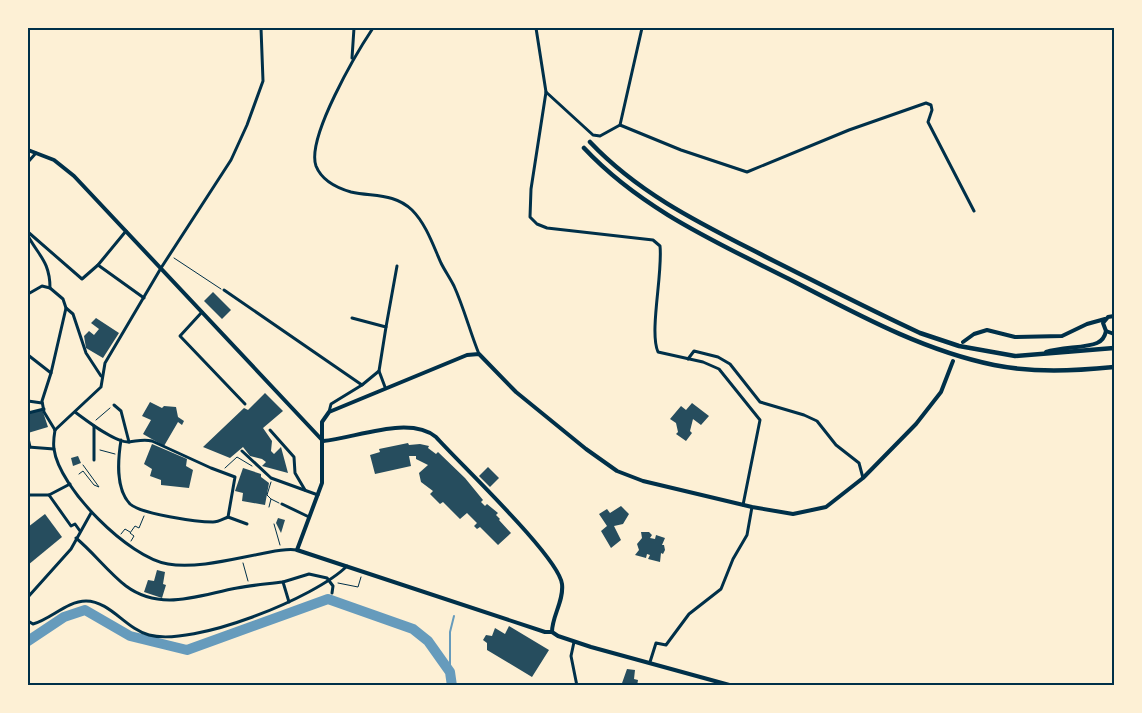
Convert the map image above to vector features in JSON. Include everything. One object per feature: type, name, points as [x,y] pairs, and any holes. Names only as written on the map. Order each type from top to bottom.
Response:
[{"type":"main road","points":[[590,142],[612,166],[676,210],[886,318],[920,333],[959,346],[1015,356],[1114,348]]},
{"type":"main road","points":[[584,148],[609,174],[644,201],[672,218],[723,246],[908,338],[950,354],[1020,369],[1052,372],[1114,367]]},
{"type":"street","points":[[55,430],[101,387],[101,377],[105,363],[169,255],[231,160],[247,126],[263,81],[261,28]]},
{"type":"street","points":[[352,61],[354,28]]},
{"type":"street","points":[[373,28],[352,61],[324,119],[315,154],[315,164],[321,176],[331,184],[352,192],[390,196],[412,210],[425,227],[454,286],[479,354],[516,392],[586,450],[610,467],[643,481],[752,507],[793,514],[818,509],[826,506],[863,478],[916,424],[941,392],[953,361]]},
{"type":"street","points":[[536,28],[546,92],[531,189],[530,216],[536,224],[547,228],[653,240],[660,246],[660,273],[654,343],[658,352],[703,362],[719,369],[760,420],[743,505]]},
{"type":"street","points":[[546,92],[593,135],[600,136],[620,125],[642,28]]},
{"type":"street","points":[[620,125],[681,150],[747,172],[849,130],[926,103],[931,105],[932,110],[928,122],[974,211]]},
{"type":"street","points":[[28,150],[54,160],[74,176],[323,442]]},
{"type":"street","points":[[28,162],[37,153]]},
{"type":"street","points":[[28,232],[82,279],[98,265],[126,231]]},
{"type":"street","points":[[28,236],[45,259],[50,276],[50,288]]},
{"type":"street","points":[[98,265],[144,298]]},
{"type":"street","points":[[385,387],[379,371],[397,266]]},
{"type":"street","points":[[28,294],[42,286],[50,288],[63,300],[66,308],[73,314],[86,353],[101,377]]},
{"type":"street","points":[[224,290],[362,385]]},
{"type":"street","points":[[66,308],[52,373],[42,403],[55,430],[54,449],[70,484],[91,513],[128,545],[145,555],[169,565],[213,562],[282,550],[297,550],[545,632],[552,632],[574,642],[733,686]]},
{"type":"street","points":[[202,312],[180,336],[245,404]]},
{"type":"street","points":[[963,342],[974,334],[987,330],[1015,337],[1062,336],[1087,324],[1114,316]]},
{"type":"street","points":[[352,318],[386,328]]},
{"type":"street","points":[[1038,355],[1068,346],[1096,344],[1101,340],[1106,331],[1104,328],[1105,319]]},
{"type":"street","points":[[1106,331],[1114,334]]},
{"type":"street","points":[[688,359],[694,351],[718,357],[730,364],[760,402],[804,415],[817,421],[836,445],[859,463],[863,478]]},
{"type":"street","points":[[328,412],[385,387],[467,355],[479,354]]},
{"type":"street","points":[[28,355],[52,373]]},
{"type":"street","points":[[297,550],[319,495],[323,470],[322,422],[331,404],[362,385],[379,371]]},
{"type":"street","points":[[28,400],[42,403]]},
{"type":"street","points":[[114,405],[121,411],[129,442]]},
{"type":"street","points":[[28,413],[44,409]]},
{"type":"street","points":[[74,412],[94,426],[121,440],[129,442],[142,439],[152,441],[235,477],[228,518]]},
{"type":"street","points":[[94,426],[94,460]]},
{"type":"street","points":[[323,442],[403,427],[422,428],[436,437],[528,535],[556,568],[562,583],[562,591],[552,632]]},
{"type":"street","points":[[270,430],[294,458],[295,474],[305,491]]},
{"type":"street","points":[[28,438],[29,447],[54,449]]},
{"type":"street","points":[[121,440],[118,455],[119,475],[124,495],[131,505],[146,511],[174,517],[215,522],[228,518],[247,524]]},
{"type":"street","points":[[242,452],[271,478],[319,495]]},
{"type":"street","points":[[28,494],[49,495],[70,484]]},
{"type":"street","points":[[49,495],[71,526],[74,524],[80,531]]},
{"type":"street","points":[[282,504],[309,517]]},
{"type":"street","points":[[650,662],[656,644],[666,646],[689,614],[721,589],[741,542],[747,535],[752,507]]},
{"type":"street","points":[[28,597],[71,549],[91,513]]},
{"type":"street","points":[[76,538],[127,587],[146,598],[175,601],[250,586],[283,582],[312,573],[325,576],[333,586],[332,593]]},
{"type":"street","points":[[28,621],[33,624],[38,623],[67,607],[85,601],[100,604],[148,635],[169,637],[208,631],[289,602],[325,584],[347,566]]},
{"type":"street","points":[[283,582],[289,602]]},
{"type":"street","points":[[574,642],[571,656],[577,686]]},
{"type":"path","points":[[169,255],[224,290]]},
{"type":"path","points":[[94,426],[106,410],[114,405]]},
{"type":"path","points":[[94,449],[118,455]]},
{"type":"path","points":[[221,472],[237,457],[257,470]]},
{"type":"path","points":[[79,474],[83,471],[94,485],[98,487],[83,465]]},
{"type":"path","points":[[271,478],[267,495],[282,504]]},
{"type":"path","points":[[269,508],[271,499]]},
{"type":"path","points":[[130,533],[135,526],[138,528],[146,511]]},
{"type":"path","points":[[274,524],[282,550]]},
{"type":"path","points":[[118,537],[125,530],[134,536],[128,545]]},
{"type":"path","points":[[241,558],[250,586]]},
{"type":"path","points":[[333,586],[339,583],[358,587],[363,572]]},
{"type":"building","points":[[213,292],[231,310],[222,319],[204,301]]},
{"type":"building","points":[[96,318],[119,333],[103,358],[86,348],[84,336],[89,331],[94,335],[99,329],[91,323]]},
{"type":"building","points":[[265,393],[283,411],[263,428],[272,441],[271,451],[274,454],[281,447],[288,473],[262,466],[266,462],[250,456],[243,447],[230,458],[203,447],[244,408],[248,410]]},
{"type":"building","points":[[150,402],[162,408],[164,406],[176,407],[178,417],[184,421],[182,425],[178,422],[164,446],[143,434],[151,420],[142,416]]},
{"type":"building","points":[[692,403],[709,416],[701,425],[693,419],[690,431],[692,433],[686,441],[676,434],[678,432],[676,423],[670,419],[681,406],[686,410]]},
{"type":"building","points":[[42,409],[48,427],[28,433],[28,413]]},
{"type":"building","points":[[408,443],[409,445],[420,444],[429,446],[428,448],[436,454],[438,452],[465,478],[483,500],[481,502],[485,506],[487,504],[498,513],[496,515],[499,520],[511,533],[498,545],[480,527],[477,529],[474,526],[477,523],[467,513],[460,519],[443,502],[440,504],[430,494],[433,491],[421,482],[419,473],[428,465],[416,459],[416,456],[409,456],[411,466],[375,474],[370,455],[380,452],[379,449]]},
{"type":"building","points":[[152,444],[187,459],[186,466],[193,470],[189,488],[161,485],[161,480],[150,476],[152,469],[144,464]]},
{"type":"building","points":[[78,456],[81,463],[73,466],[71,458]]},
{"type":"building","points":[[488,467],[499,478],[490,487],[479,476]]},
{"type":"building","points":[[243,468],[261,474],[261,477],[269,483],[265,505],[242,501],[243,493],[235,491]]},
{"type":"building","points":[[621,506],[629,514],[623,524],[614,526],[621,540],[611,548],[601,531],[607,526],[599,514],[607,509],[610,513]]},
{"type":"building","points":[[45,514],[62,537],[28,565],[28,527]]},
{"type":"building","points":[[278,518],[285,520],[281,533],[276,523]]},
{"type":"building","points":[[641,532],[649,532],[652,535],[650,538],[655,539],[656,535],[665,538],[662,545],[664,545],[665,550],[663,554],[661,553],[660,562],[648,559],[650,555],[647,554],[646,558],[635,555],[639,550],[637,544],[642,538]]},
{"type":"building","points":[[157,570],[165,572],[163,584],[166,585],[162,598],[144,592],[148,580],[154,581]]},
{"type":"building","points":[[509,626],[549,650],[532,677],[487,650],[487,643],[483,640],[486,635],[492,636],[495,628],[505,634]]},
{"type":"building","points":[[627,669],[635,670],[634,679],[638,680],[637,686],[621,686]]},
{"type":"waterway","points":[[28,641],[64,617],[85,610],[130,636],[187,650],[328,599],[413,629],[428,641],[450,672],[452,686]]},
{"type":"waterway","points":[[450,672],[450,632],[454,616]]}]
